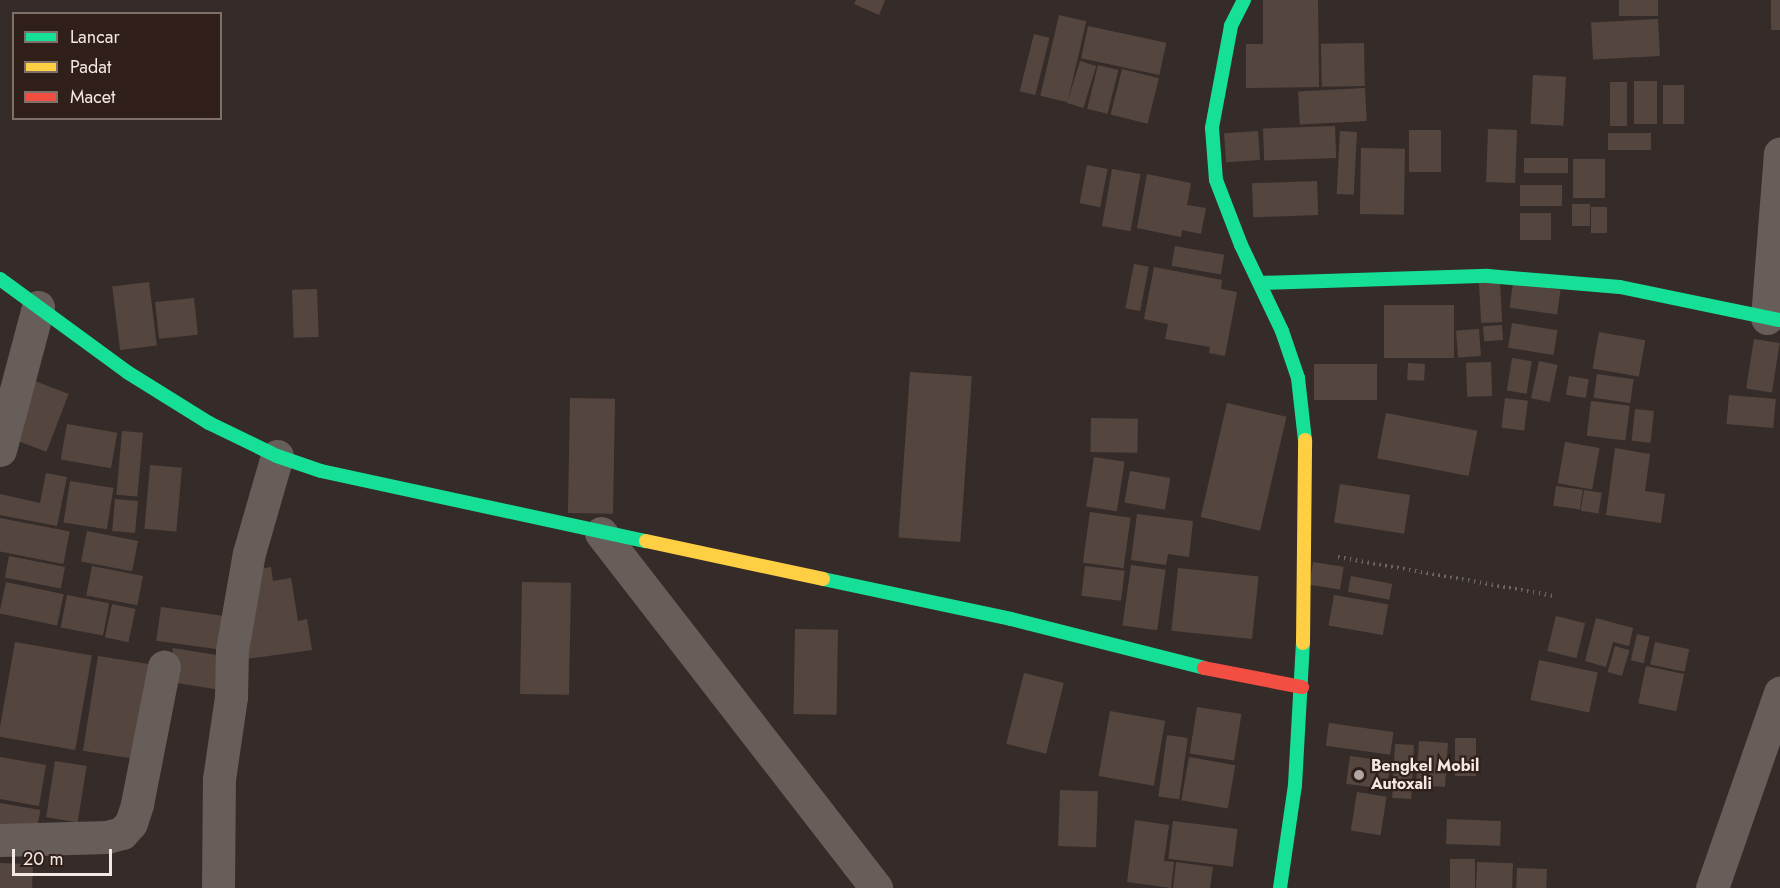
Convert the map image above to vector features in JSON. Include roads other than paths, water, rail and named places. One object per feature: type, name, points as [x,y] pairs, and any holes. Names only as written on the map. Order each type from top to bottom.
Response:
[{"type":"street","points":[[1244,0],[1231,26],[1222,67],[1212,128],[1213,154],[1225,210],[1282,331],[1301,397],[1307,463],[1302,687],[1295,785],[1280,888]]},
{"type":"street","points":[[1260,283],[1488,276],[1620,287],[1774,319],[1780,154]]},
{"type":"street","points":[[0,279],[136,378],[209,423],[277,456],[370,483],[1011,619],[1212,670],[1302,687]]},
{"type":"street","points":[[0,450],[38,307]]},
{"type":"street","points":[[218,888],[219,779],[231,697],[232,650],[249,553],[277,456]]},
{"type":"street","points":[[601,532],[876,888]]},
{"type":"street","points":[[0,840],[107,837],[122,833],[130,824],[137,804],[164,667]]},
{"type":"street","points":[[1712,888],[1780,693]]},
{"type":"place","name":"Bengkel Mobil Autoxali","points":[[1359,775]]}]
